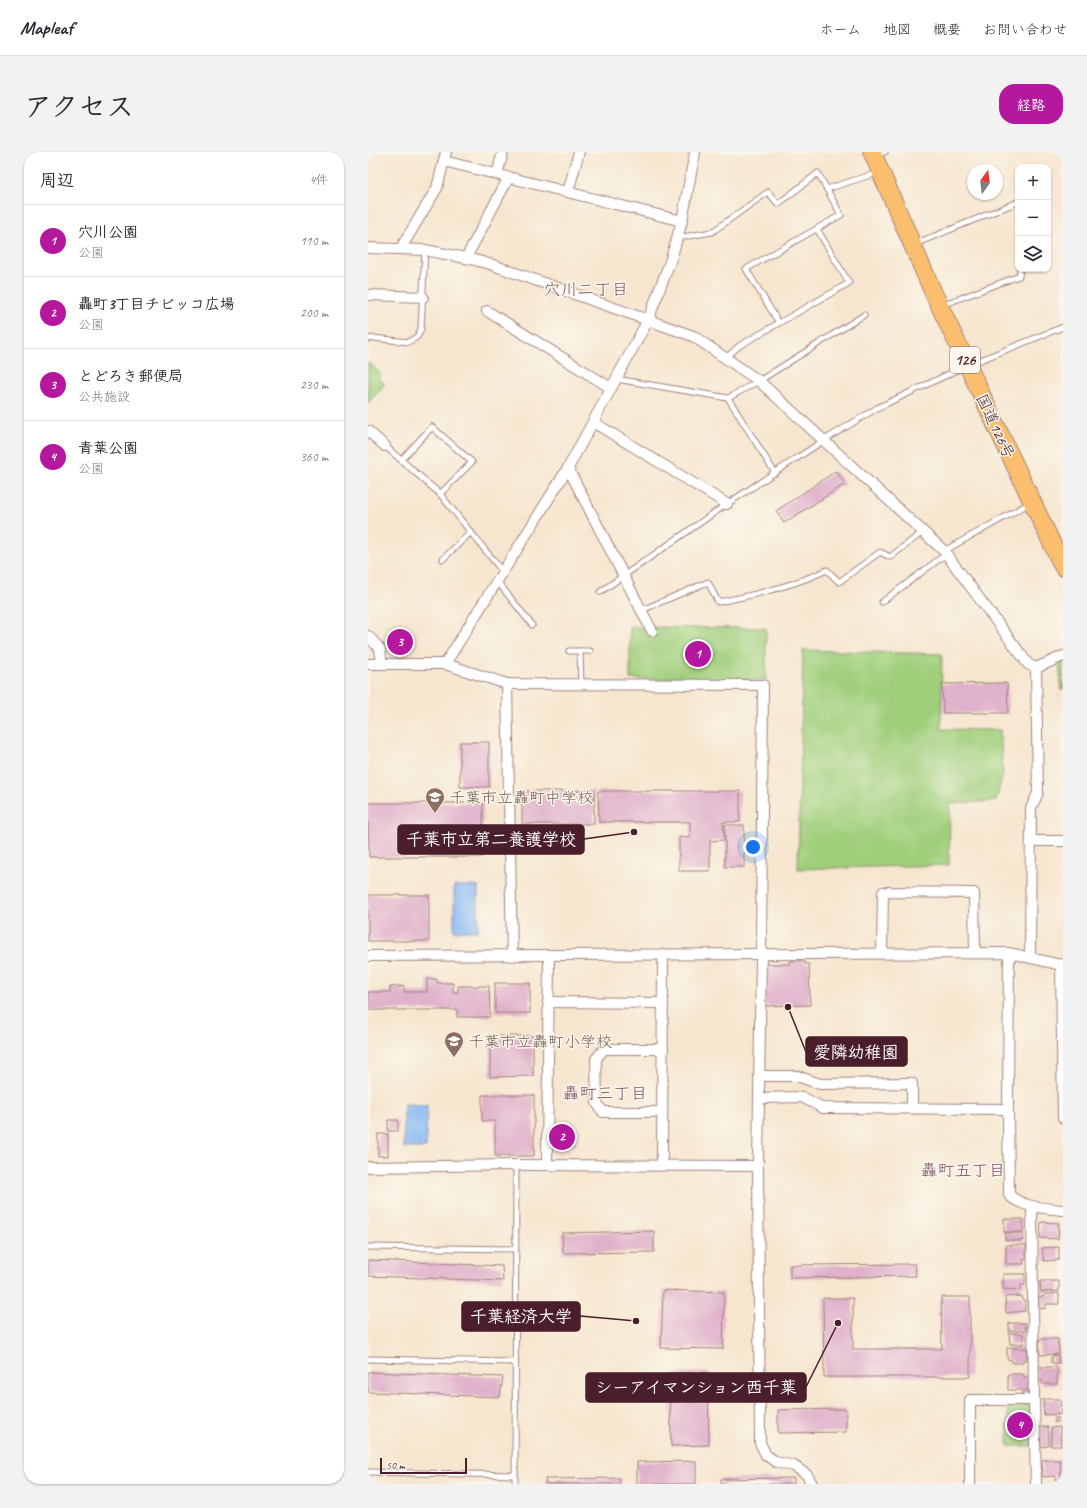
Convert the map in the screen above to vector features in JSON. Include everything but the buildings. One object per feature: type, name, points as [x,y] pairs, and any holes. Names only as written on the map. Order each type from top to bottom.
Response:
[{"type":"highway","name":"国道126号","points":[[877,158],[940,306],[1063,567]]},
{"type":"street","points":[[497,174],[503,152]]},
{"type":"street","points":[[568,192],[579,152]]},
{"type":"street","points":[[444,664],[568,468],[648,320],[671,259],[677,238],[682,220],[695,152]]},
{"type":"street","points":[[401,248],[437,188],[445,156],[497,174],[682,220]]},
{"type":"street","points":[[466,258],[510,177]]},
{"type":"street","points":[[368,248],[426,250],[490,264],[694,336],[759,381],[945,553],[1028,664],[1036,668]]},
{"type":"street","points":[[369,295],[423,297]]},
{"type":"street","points":[[487,311],[611,388]]},
{"type":"street","points":[[593,422],[727,504]]},
{"type":"street","points":[[368,431],[385,446]]},
{"type":"street","points":[[568,468],[652,631]]},
{"type":"street","points":[[368,636],[380,649],[382,664]]},
{"type":"street","points":[[1036,668],[1063,656]]},
{"type":"street","points":[[368,664],[444,664],[507,684],[763,685],[758,1166],[760,1443],[766,1454],[776,1462],[794,1466],[807,1475],[812,1484]]},
{"type":"street","points":[[1030,958],[1031,808],[1038,793],[1036,668]]},
{"type":"street","points":[[507,684],[512,956]]},
{"type":"street","points":[[1031,841],[1063,841]]},
{"type":"street","points":[[882,953],[883,892],[974,893],[975,953]]},
{"type":"street","points":[[368,956],[1009,953],[1062,964],[1063,1118]]},
{"type":"street","points":[[1009,953],[1009,1194],[1015,1201],[1032,1206],[1063,1210]]},
{"type":"street","points":[[662,1165],[663,955]]},
{"type":"street","points":[[546,1165],[549,956]]},
{"type":"street","points":[[548,1002],[663,1003]]},
{"type":"street","points":[[662,1112],[603,1112],[597,1103],[596,1059],[604,1049],[663,1049]]},
{"type":"street","points":[[759,1076],[797,1076],[820,1084],[912,1083],[912,1108]]},
{"type":"street","points":[[759,1098],[802,1097],[823,1108],[1008,1109]]},
{"type":"street","points":[[368,1167],[546,1165],[758,1166]]},
{"type":"street","points":[[1032,1206],[1036,1484]]},
{"type":"street","points":[[970,1484],[970,1400],[1034,1400]]},
{"type":"lane","points":[[827,189],[877,158]]},
{"type":"lane","points":[[677,238],[712,232],[768,192],[778,204],[818,172],[841,215],[746,268],[779,323]]},
{"type":"lane","points":[[913,245],[1015,203]]},
{"type":"lane","points":[[726,358],[739,346],[849,283],[817,229]]},
{"type":"lane","points":[[368,339],[374,338],[408,342],[417,337],[421,329],[426,250]]},
{"type":"lane","points":[[940,306],[1019,276],[1020,272]]},
{"type":"lane","points":[[616,379],[728,398],[759,381],[864,315]]},
{"type":"lane","points":[[600,592],[727,504],[876,408],[968,365],[1063,327]]},
{"type":"lane","points":[[728,398],[775,473]]},
{"type":"lane","points":[[401,460],[432,427],[472,462],[440,494]]},
{"type":"lane","points":[[385,446],[440,494],[471,532],[532,625]]},
{"type":"lane","points":[[882,602],[945,553],[1032,502]]},
{"type":"lane","points":[[443,559],[471,532]]},
{"type":"lane","points":[[642,610],[708,582],[718,602],[749,597],[805,580],[828,570],[839,582],[880,552],[890,557],[923,532]]},
{"type":"lane","points":[[569,651],[590,651]]},
{"type":"lane","points":[[580,651],[581,684]]},
{"type":"lane","points":[[515,1484],[516,1166]]},
{"type":"lane","points":[[368,1247],[516,1249]]},
{"type":"lane","points":[[368,1358],[516,1362]]},
{"type":"lane","points":[[368,1472],[515,1475]]},
{"type":"green space","points":[[368,362],[381,374],[378,378],[385,384],[368,403]]},
{"type":"green space","points":[[630,627],[766,628],[766,680],[630,679]]},
{"type":"green space","points":[[803,650],[942,654],[941,729],[1000,730],[1003,774],[996,801],[950,804],[949,865],[798,869]]},
{"type":"green space","points":[[1063,654],[1063,690],[1061,690],[1059,656]]},
{"type":"green space","points":[[549,1130],[574,1130],[574,1144],[549,1144]]},
{"type":"green space","points":[[1008,1405],[1032,1405],[1033,1446],[1008,1446]]},
{"type":"water","points":[[454,886],[478,886],[478,931],[454,931]]},
{"type":"water","points":[[404,1104],[427,1105],[426,1148],[404,1148]]},
{"type":"place","name":"とどろき郵便局","points":[[400,642]]},
{"type":"place","name":"穴川公園","points":[[698,654]]},
{"type":"place","name":"千葉市立轟町中学校","points":[[435,814]]},
{"type":"place","name":"千葉市立第二養護学校","points":[[634,832]]},
{"type":"place","name":"愛隣幼稚園","points":[[788,1007]]},
{"type":"place","name":"千葉市立轟町小学校","points":[[454,1058]]},
{"type":"place","name":"轟町3丁目チビッコ広場","points":[[562,1137]]},
{"type":"place","name":"千葉経済大学","points":[[636,1321]]},
{"type":"place","name":"シーアイマンション西千葉","points":[[838,1323]]},
{"type":"place","name":"青葉公園","points":[[1020,1425]]},
{"type":"district","name":"穴川二丁目","points":[[586,289]]},
{"type":"district","name":"轟町三丁目","points":[[605,1093]]},
{"type":"district","name":"轟町五丁目","points":[[963,1170]]}]
